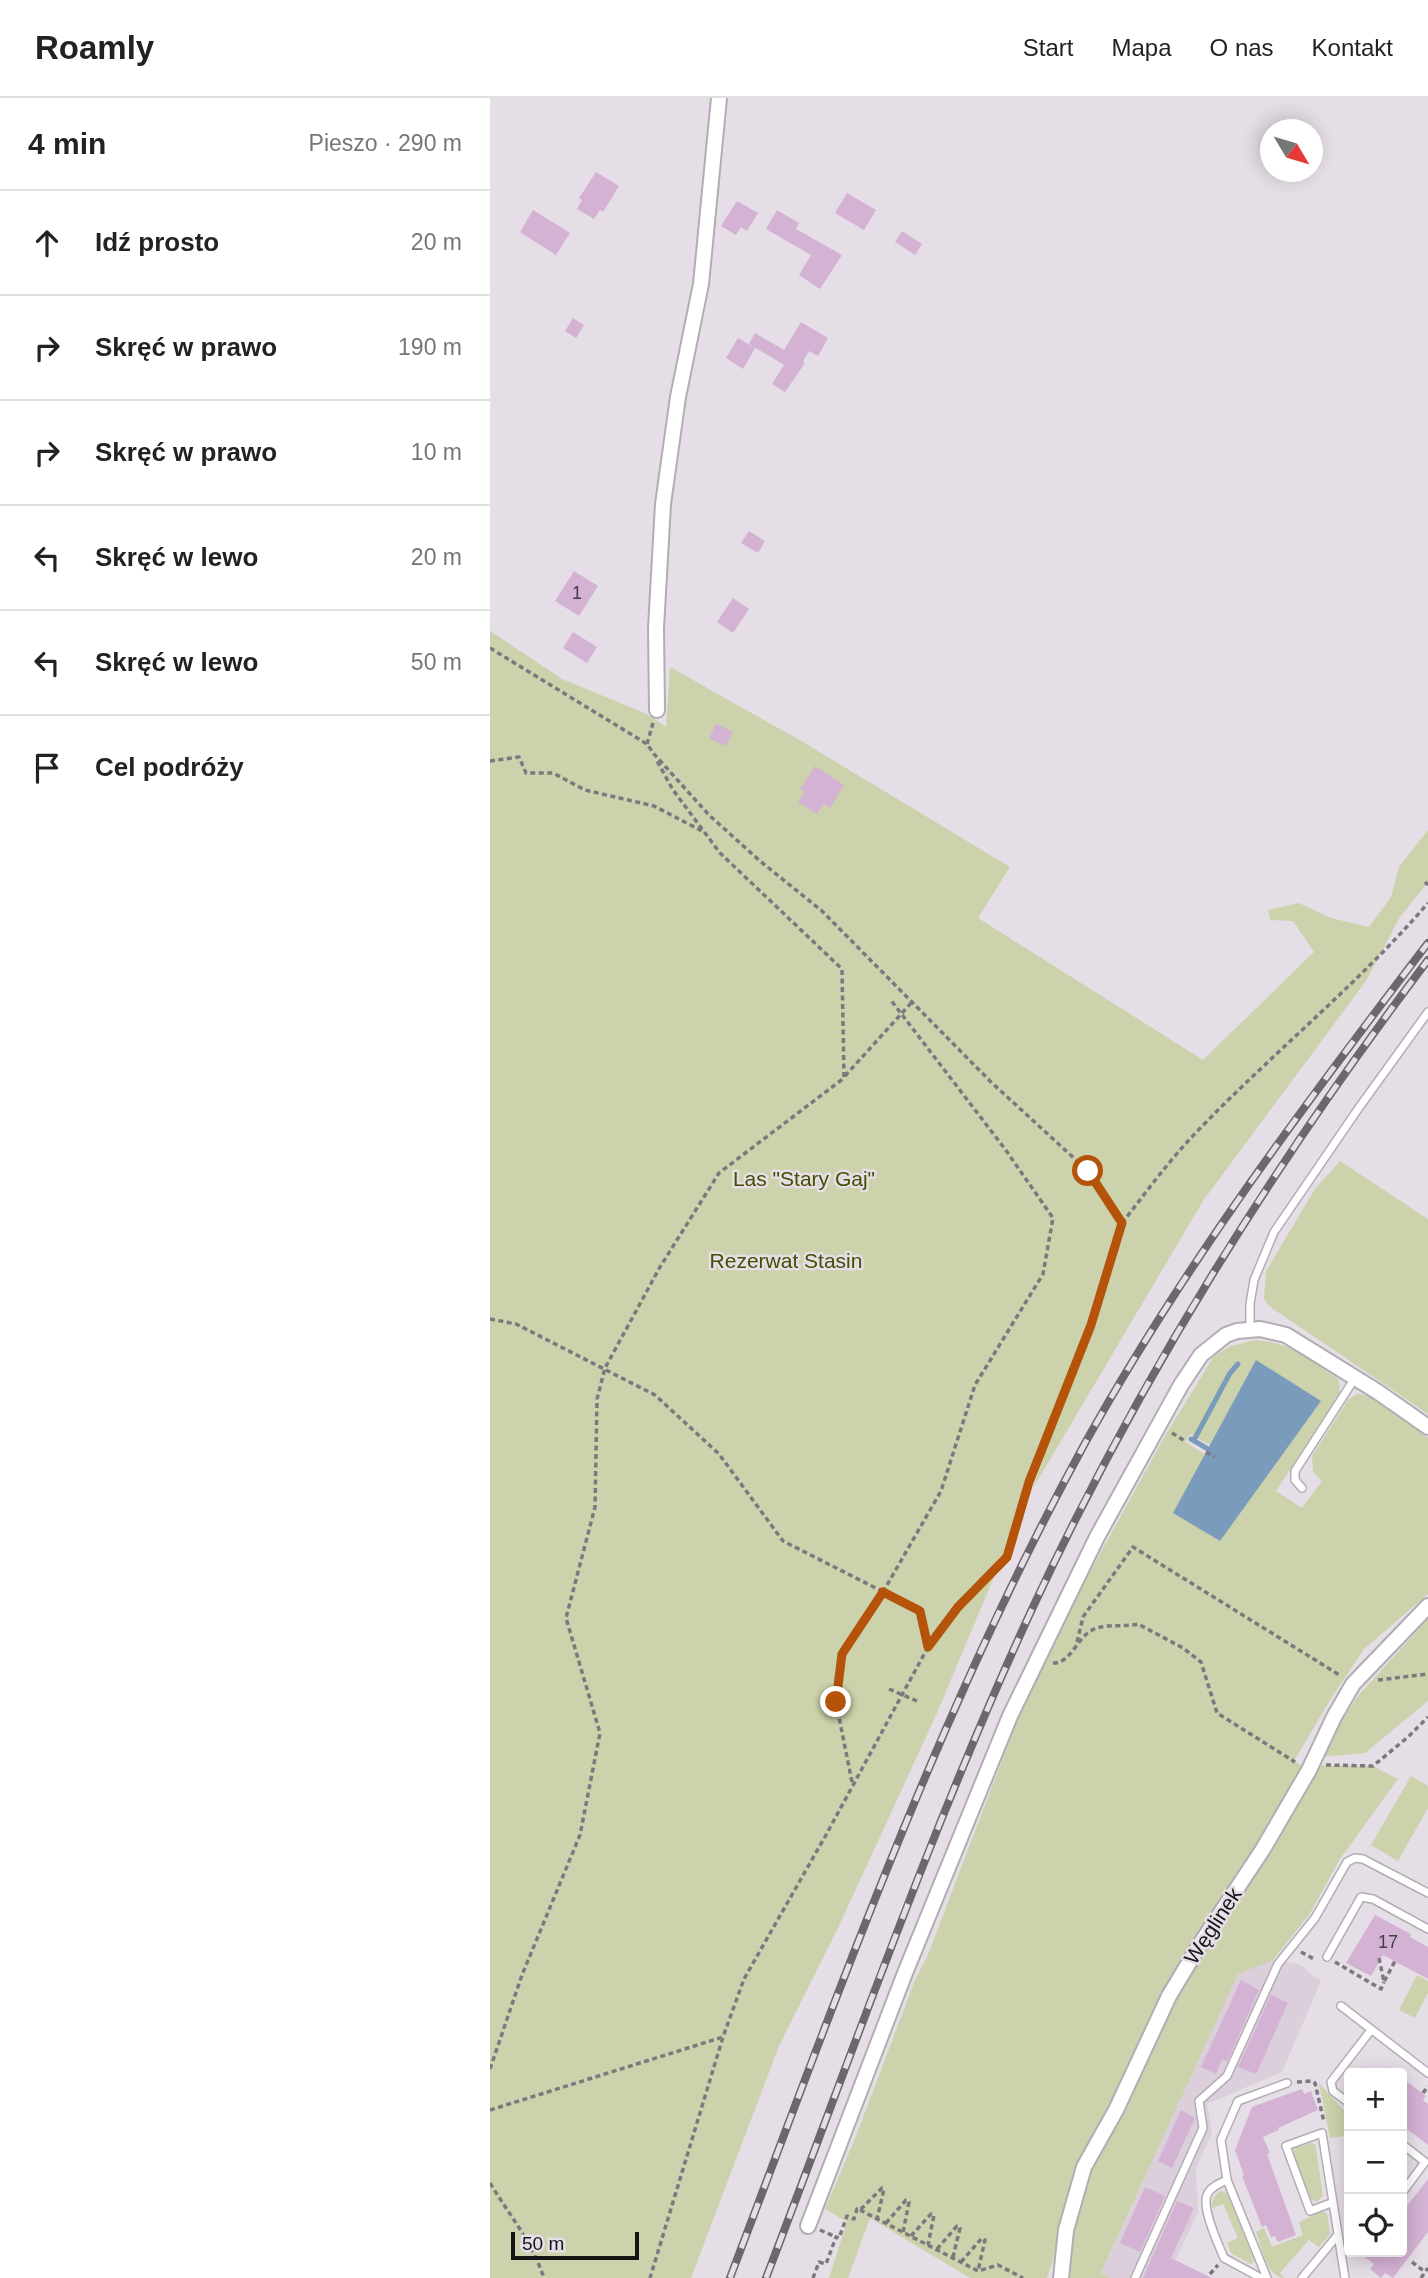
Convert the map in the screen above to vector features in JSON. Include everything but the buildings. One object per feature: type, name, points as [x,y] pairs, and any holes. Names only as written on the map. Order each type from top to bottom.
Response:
[{"type":"street","points":[[657,710],[656,628],[663,504],[678,397],[701,284],[719,98]]},
{"type":"street","points":[[808,2225],[910,1961],[1010,1716],[1097,1536],[1200,1355],[1226,1335],[1260,1329],[1286,1335],[1428,1427]]},
{"type":"street","name":"Węglinek","points":[[1061,2278],[1066,2230],[1084,2167],[1116,2110],[1169,1996],[1264,1849],[1353,1684],[1428,1605]]},
{"type":"lane","points":[[1250,1330],[1254,1280],[1275,1232],[1428,1012]]},
{"type":"lane","points":[[1302,1488],[1295,1480],[1295,1471],[1355,1378]]},
{"type":"lane","points":[[1135,2278],[1203,2128],[1199,2101],[1227,2076],[1278,1964],[1315,1918],[1347,1862],[1363,1858],[1428,1893]]},
{"type":"lane","points":[[1327,1957],[1361,1898],[1373,1899],[1428,1929]]},
{"type":"lane","points":[[1340,2006],[1428,2073]]},
{"type":"lane","points":[[1344,2099],[1333,2091],[1331,2082],[1371,2030]]},
{"type":"lane","points":[[1264,2278],[1227,2180],[1221,2140],[1238,2101],[1287,2083]]},
{"type":"lane","points":[[1331,2203],[1310,2211],[1286,2146],[1322,2133],[1345,2278]]},
{"type":"lane","points":[[1407,2148],[1425,2162],[1407,2186]]},
{"type":"lane","points":[[1227,2180],[1215,2185],[1208,2193],[1205,2205],[1220,2248],[1224,2258],[1264,2278]]},
{"type":"lane","points":[[1302,2278],[1337,2236]]},
{"type":"path","points":[[490,648],[647,744],[673,790],[720,853],[842,969],[844,1077]]},
{"type":"path","points":[[647,744],[657,710]]},
{"type":"path","points":[[653,754],[709,815],[822,911],[991,1082],[1088,1171],[1122,1223]]},
{"type":"path","points":[[490,761],[519,757],[526,773],[553,772],[585,790],[654,806],[704,832]]},
{"type":"path","points":[[650,2278],[723,2037],[744,1979],[827,1835],[928,1647],[958,1607],[1007,1557],[1029,1482],[1091,1325],[1122,1223],[1188,1142],[1278,1051],[1394,943],[1428,903]]},
{"type":"path","points":[[853,1784],[836,1702],[842,1654],[883,1592],[941,1491],[975,1385],[1043,1274],[1053,1218],[1005,1149],[890,999]]},
{"type":"path","points":[[490,2068],[522,1975],[580,1835],[600,1733],[566,1618],[595,1507],[597,1399],[605,1368],[660,1267],[719,1173],[844,1077],[912,1002]]},
{"type":"path","points":[[490,1319],[516,1324],[655,1395],[719,1454],[782,1541],[920,1611],[928,1647]]},
{"type":"path","points":[[1168,1431],[1185,1441]]},
{"type":"path","points":[[1206,1452],[1215,1457]]},
{"type":"path","points":[[1077,1642],[1083,1616],[1133,1547],[1353,1684],[1428,1674]]},
{"type":"path","points":[[1037,1657],[1058,1663],[1067,1657],[1077,1642],[1096,1628],[1138,1624],[1194,1654],[1201,1662],[1217,1713],[1310,1768],[1373,1766],[1428,1717]]},
{"type":"path","points":[[889,1689],[917,1701]]},
{"type":"path","points":[[1327,1957],[1381,1989],[1395,1961]]},
{"type":"path","points":[[1379,1958],[1384,1982]]},
{"type":"path","points":[[490,2110],[723,2037]]},
{"type":"path","points":[[1287,2083],[1315,2083],[1326,2127],[1322,2133]]},
{"type":"path","points":[[1423,2093],[1428,2086]]},
{"type":"path","points":[[490,2183],[522,2229],[538,2259],[544,2278]]},
{"type":"path","points":[[813,2278],[819,2262],[826,2264],[847,2216],[854,2219],[857,2209],[860,2210],[882,2188],[884,2189],[877,2219]]},
{"type":"path","points":[[886,2223],[906,2200],[909,2202],[903,2232]]},
{"type":"path","points":[[860,2210],[978,2271],[998,2265],[1023,2278]]},
{"type":"path","points":[[911,2236],[931,2214],[934,2215],[928,2245]]},
{"type":"path","points":[[937,2249],[957,2225],[960,2228],[953,2257]]},
{"type":"path","points":[[961,2262],[982,2238],[985,2240],[978,2271]]},
{"type":"path","points":[[1412,2262],[1427,2270],[1421,2278]]},
{"type":"shaded area","points":[[1273,1960],[1299,1964],[1321,1981],[1282,2072],[1207,2104],[1212,2133],[1196,2169],[1198,2212],[1167,2278],[1110,2278],[1101,2274],[1238,1973]]},
{"type":"green space","name":"Rezerwat Stasin","points":[[490,631],[562,679],[647,714],[666,727],[670,667],[803,742],[1010,867],[978,918],[1203,1060],[1314,952],[1293,921],[1270,920],[1268,910],[1299,903],[1331,918],[1369,927],[1391,897],[1399,867],[1428,830],[1428,882],[1400,917],[1366,981],[1203,1201],[1032,1490],[1045,1455],[937,1713],[838,1928],[779,2046],[691,2278],[490,2278]]},
{"type":"green space","points":[[1340,1161],[1428,1219],[1428,1414],[1269,1306],[1264,1299],[1266,1271],[1315,1189]]},
{"type":"green space","points":[[1255,1340],[1280,1344],[1299,1353],[1338,1379],[1339,1394],[1276,1491],[1302,1508],[1322,1481],[1313,1472],[1312,1456],[1348,1400],[1355,1395],[1365,1395],[1373,1399],[1428,1438],[1428,1594],[1364,1649],[1294,1761],[1309,1770],[1312,1765],[1373,1766],[1398,1779],[1340,1859],[1309,1915],[1273,1960],[1238,1974],[1101,2273],[1110,2278],[1065,2278],[1082,2172],[1047,2278],[970,2278],[870,2218],[848,2278],[829,2278],[847,2222],[825,2209],[856,2136],[915,1980],[927,1957],[1024,1703],[1070,1608],[1165,1436],[1214,1356],[1231,1346]],"holes":[[[1190,1434],[1210,1445],[1173,1513],[1205,1454],[1185,1442]]]},
{"type":"green space","points":[[1428,1619],[1428,1701],[1365,1753],[1319,1757],[1357,1697]]},
{"type":"green space","points":[[1411,1776],[1428,1786],[1428,1808],[1398,1861],[1371,1845]]},
{"type":"green space","points":[[1417,1975],[1428,1981],[1428,1993],[1415,2018],[1399,2010]]},
{"type":"green space","points":[[1319,2083],[1344,2110],[1344,2136],[1330,2138]]},
{"type":"green space","points":[[1315,2144],[1323,2196],[1316,2202],[1311,2199],[1292,2152],[1295,2148]]},
{"type":"green space","points":[[1221,2191],[1227,2193],[1254,2260],[1251,2264],[1231,2253],[1227,2243],[1238,2238],[1223,2204],[1212,2208],[1214,2198]]},
{"type":"green space","points":[[1322,2211],[1327,2214],[1330,2234],[1319,2247],[1309,2240],[1280,2273],[1285,2278],[1273,2272],[1256,2232],[1264,2228],[1272,2247],[1303,2235],[1299,2222]]},
{"type":"water","points":[[1256,1360],[1321,1401],[1220,1541],[1173,1513]]},
{"type":"waterway","points":[[1194,1440],[1230,1373],[1238,1364]]},
{"type":"waterway","points":[[1191,1439],[1208,1449]]},
{"type":"railway","points":[[730,2278],[851,1960],[936,1751],[1032,1545],[1084,1445],[1162,1314],[1247,1187],[1428,943]]},
{"type":"railway","points":[[766,2278],[894,1940],[961,1772],[996,1689],[1074,1521],[1118,1437],[1213,1273],[1317,1114],[1428,960]]},
{"type":"route","points":[[836,1702],[842,1654],[883,1592],[920,1611],[928,1647],[958,1607],[1007,1557],[1029,1482],[1091,1325],[1122,1223],[1088,1171]]},
{"type":"park label","name":"Las \"Stary Gaj\"","points":[[804,1179]]}]
